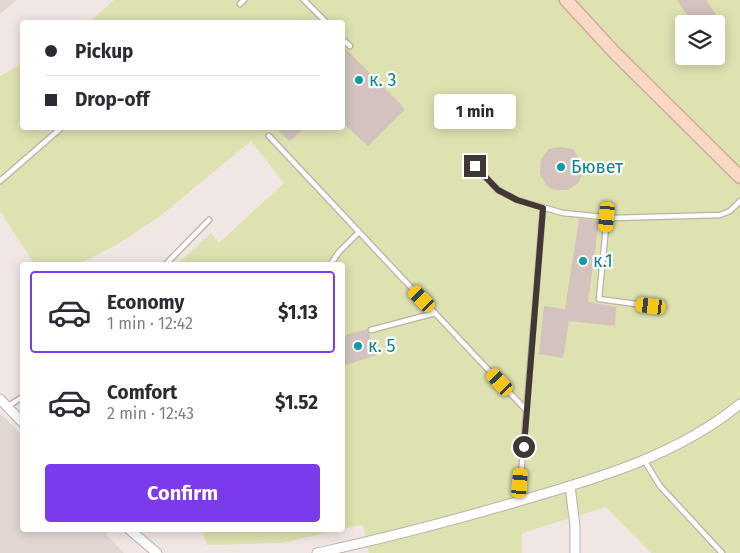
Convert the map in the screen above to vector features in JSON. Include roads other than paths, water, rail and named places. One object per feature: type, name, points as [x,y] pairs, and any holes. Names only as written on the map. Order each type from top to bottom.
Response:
[{"type":"main road","points":[[566,0],[614,52],[740,177]]},
{"type":"street","points":[[0,399],[20,420]]},
{"type":"street","points":[[319,553],[519,502],[644,460],[691,438],[740,404]]},
{"type":"street","points":[[570,486],[575,526],[575,553]]},
{"type":"street","points":[[132,532],[157,553]]},
{"type":"lane","points":[[240,4],[244,0]]},
{"type":"lane","points":[[304,0],[324,20]]},
{"type":"lane","points":[[345,41],[350,46]]},
{"type":"lane","points":[[0,181],[59,130]]},
{"type":"lane","points":[[269,136],[526,410]]},
{"type":"lane","points":[[475,166],[498,190],[517,200],[563,213],[607,217],[720,214],[730,211],[740,201]]},
{"type":"lane","points":[[519,502],[543,208]]},
{"type":"lane","points":[[607,217],[599,299],[651,306]]},
{"type":"lane","points":[[168,262],[210,220]]},
{"type":"lane","points":[[332,262],[339,252],[359,232]]},
{"type":"lane","points":[[371,330],[435,313]]},
{"type":"lane","points":[[7,406],[20,398]]},
{"type":"lane","points":[[644,460],[660,486],[722,553]]},
{"type":"place","name":"к. 3","points":[[359,80]]},
{"type":"place","name":"Бювет","points":[[561,167]]},
{"type":"place","name":"к.1","points":[[583,261]]},
{"type":"place","name":"к. 5","points":[[358,346]]}]
